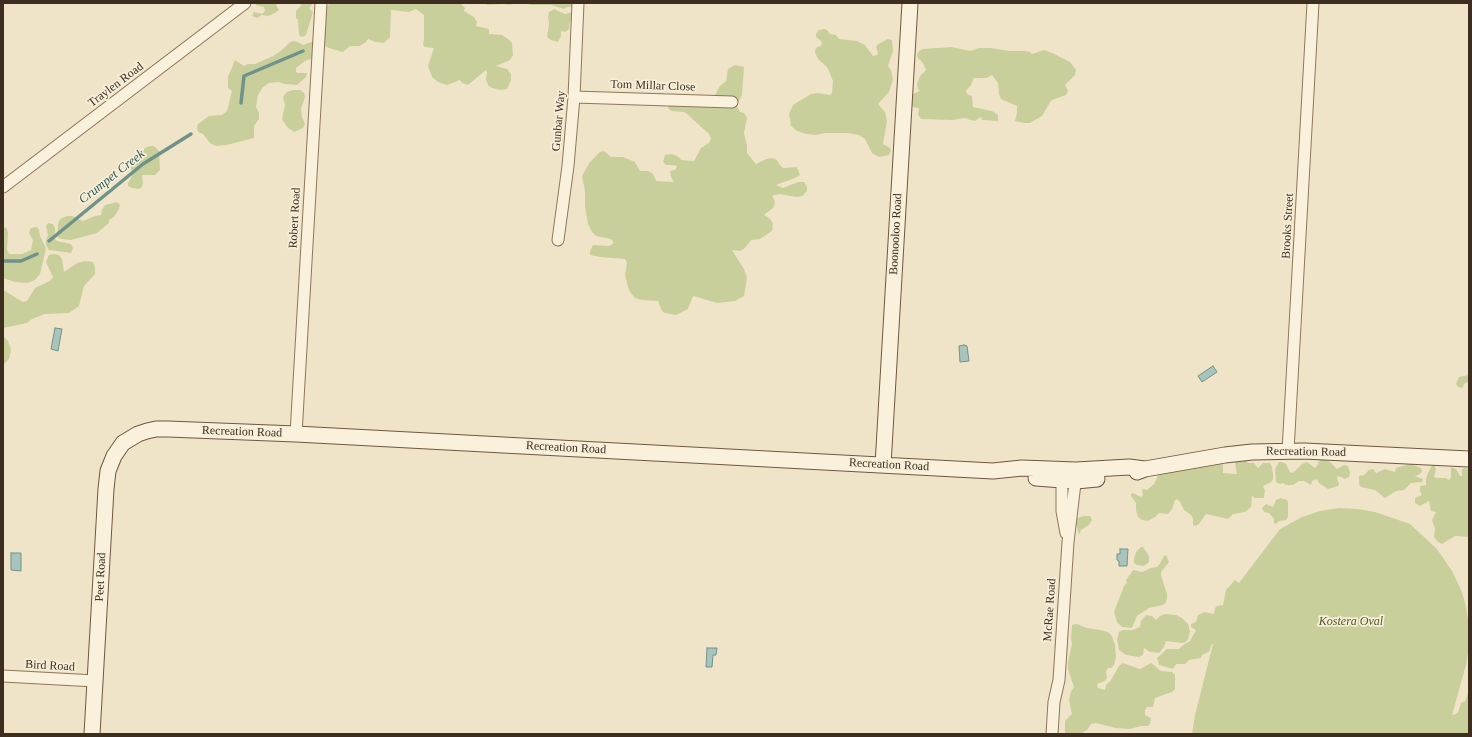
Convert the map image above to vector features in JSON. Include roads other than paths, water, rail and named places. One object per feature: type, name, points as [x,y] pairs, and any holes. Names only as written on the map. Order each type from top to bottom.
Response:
[{"type":"street","name":"Traylen Road","points":[[3,186],[245,3]]},
{"type":"street","name":"Robert Road","points":[[296,434],[321,3]]},
{"type":"street","name":"Gunbar Way","points":[[558,240],[568,166],[574,97],[578,3]]},
{"type":"street","name":"Boonooloo Road","points":[[883,465],[910,3]]},
{"type":"street","name":"Brooks Street","points":[[1288,451],[1313,3]]},
{"type":"street","name":"Tom Millar Close","points":[[574,97],[732,102]]},
{"type":"street","name":"Recreation Road","points":[[138,434],[156,429],[296,434],[993,471],[1022,468],[1069,475],[1129,467],[1145,469],[1225,455],[1252,452],[1288,451],[1469,459]]},
{"type":"street","name":"Peet Road","points":[[92,734],[108,472],[117,450],[123,443],[138,434]]},
{"type":"street","name":"McRae Road","points":[[1052,734],[1054,702],[1059,680],[1068,542],[1069,475]]},
{"type":"street","name":"Bird Road","points":[[3,676],[95,681]]},
{"type":"street","name":"McRae Road","points":[[1059,680],[1062,703],[1060,734]]},
{"type":"water","points":[[55,328],[62,329],[58,351],[51,349]]},
{"type":"water","points":[[959,346],[967,346],[969,361],[960,362]]},
{"type":"water","points":[[1213,366],[1217,372],[1202,382],[1198,376]]},
{"type":"water","points":[[1120,549],[1128,549],[1127,566],[1119,566],[1117,554],[1120,554]]},
{"type":"water","points":[[11,553],[21,553],[21,571],[11,570]]},
{"type":"water","points":[[707,648],[717,648],[716,655],[713,655],[712,667],[706,667]]},
{"type":"waterway","points":[[241,103],[244,76],[303,51]]},
{"type":"waterway","name":"Crumpet Creek","points":[[49,241],[143,164],[191,134]]},
{"type":"waterway","name":"Crumpet Creek","points":[[3,261],[21,261],[37,254]]},
{"type":"park label","name":"Kostera Oval","points":[[1351,622]]}]
